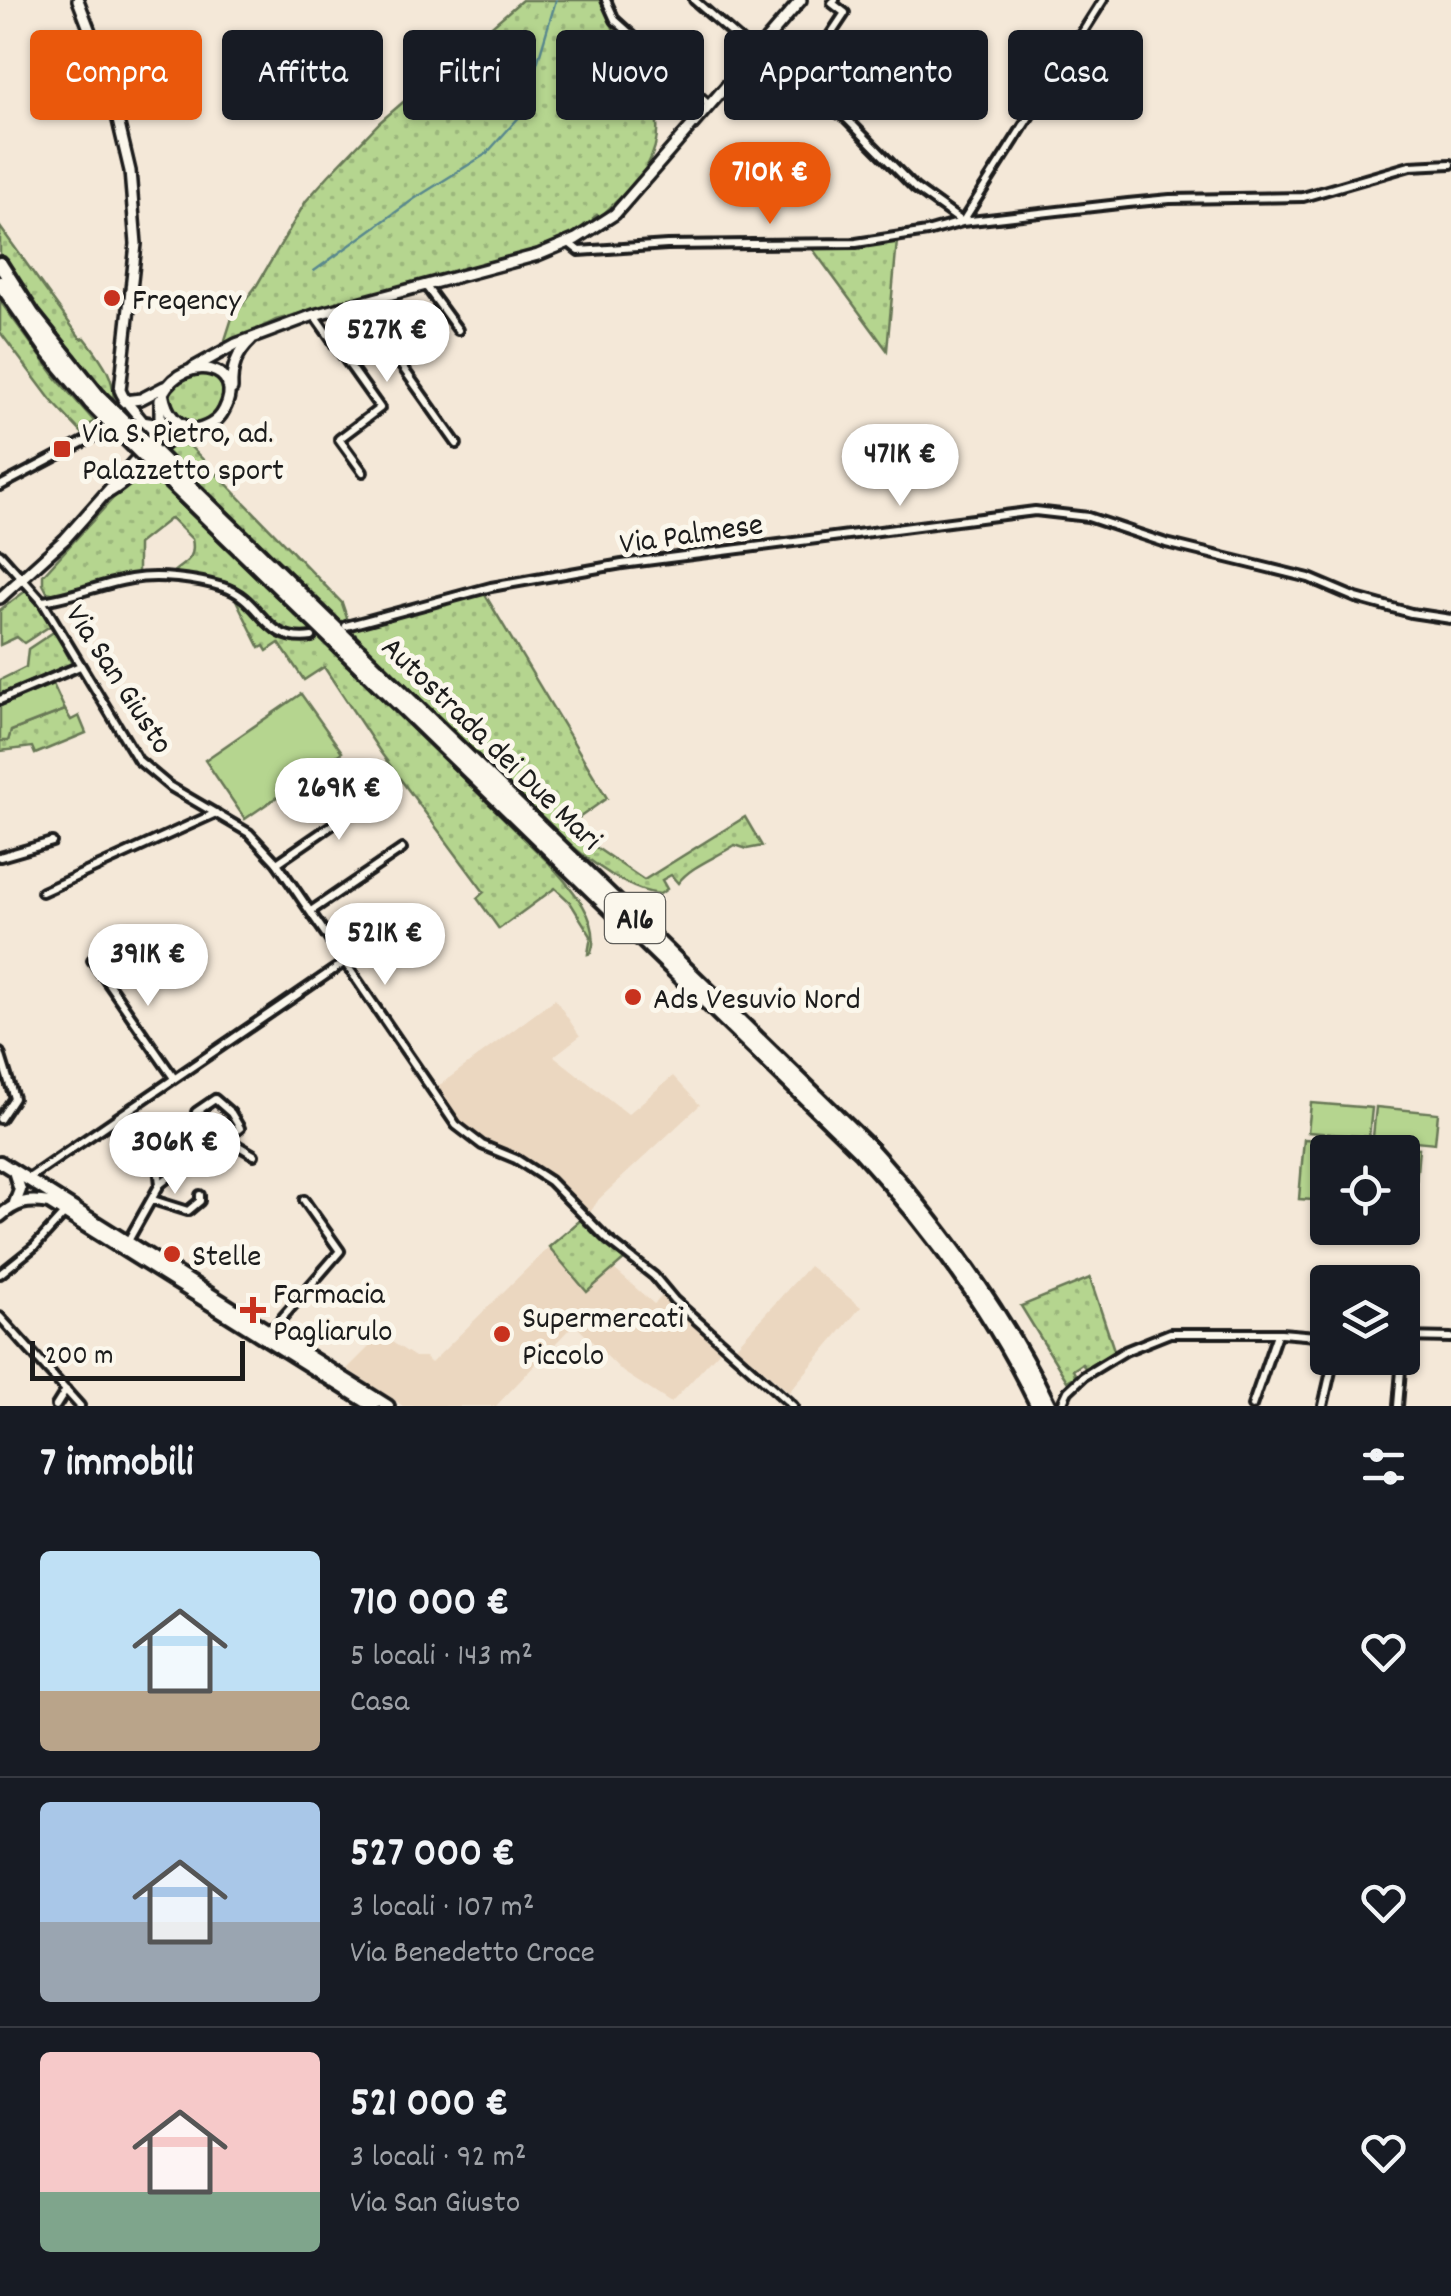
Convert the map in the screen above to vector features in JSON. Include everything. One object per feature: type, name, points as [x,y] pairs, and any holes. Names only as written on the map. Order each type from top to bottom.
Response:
[{"type":"highway","name":"Autostrada dei Due Mari","points":[[0,264],[32,314],[80,375],[168,473],[860,1151],[912,1210],[966,1282],[1038,1406]]},
{"type":"highway","name":"Autostrada dei Due Mari","points":[[0,283],[72,382],[868,1145],[920,1204],[982,1288],[1049,1406]]},
{"type":"main road","points":[[78,0],[108,78],[129,164],[136,244],[120,386],[124,401],[142,420],[152,441]]},
{"type":"main road","points":[[775,30],[801,0]]},
{"type":"main road","points":[[124,401],[142,399],[165,389],[193,368],[253,338],[314,315],[518,261],[569,242],[596,228],[637,192],[724,91]]},
{"type":"main road","points":[[0,598],[106,494],[162,446],[222,415],[232,368],[253,338]]},
{"type":"main road","points":[[193,368],[217,370],[229,395]]},
{"type":"main road","points":[[106,494],[152,441],[160,423],[165,389]]},
{"type":"main road","points":[[165,389],[168,411],[183,427],[198,430]]},
{"type":"main road","points":[[0,1162],[388,1406]]},
{"type":"main road","points":[[0,1216],[15,1203],[20,1190],[14,1171]]},
{"type":"main road","points":[[15,1203],[49,1203],[65,1212],[373,1406]]},
{"type":"street","points":[[606,0],[615,20],[711,106]]},
{"type":"street","points":[[694,0],[727,30]]},
{"type":"street","points":[[834,30],[845,13],[832,4],[835,0]]},
{"type":"street","points":[[962,222],[1103,0]]},
{"type":"street","points":[[848,120],[915,188],[962,222]]},
{"type":"street","points":[[569,242],[579,251],[667,245],[856,242],[927,232],[962,222],[1170,199],[1303,197],[1410,166],[1451,164]]},
{"type":"street","points":[[425,286],[458,330]]},
{"type":"street","points":[[357,304],[458,444]]},
{"type":"street","points":[[314,315],[380,408],[339,439],[363,472]]},
{"type":"street","points":[[91,438],[124,401]]},
{"type":"street","points":[[0,486],[119,419],[183,427]]},
{"type":"street","name":"Via Palmese","points":[[346,626],[491,588],[622,564],[1035,511],[1088,517],[1166,543],[1308,578],[1394,609],[1451,619]]},
{"type":"street","name":"Via San Giusto","points":[[0,554],[42,602],[138,760],[169,786],[249,833],[277,863],[456,1125],[471,1138],[550,1181],[607,1240],[654,1276],[674,1300],[793,1406]]},
{"type":"street","points":[[42,602],[135,578],[164,578],[227,588],[242,596],[279,635],[294,639],[312,637]]},
{"type":"street","points":[[0,700],[80,666]]},
{"type":"street","points":[[277,863],[380,792]]},
{"type":"street","points":[[42,892],[217,812]]},
{"type":"street","points":[[0,857],[52,842]]},
{"type":"street","points":[[310,911],[402,849]]},
{"type":"street","points":[[92,960],[174,1078]]},
{"type":"street","points":[[28,1179],[345,962]]},
{"type":"street","points":[[0,1054],[14,1098],[0,1119]]},
{"type":"street","points":[[128,1241],[160,1184],[240,1128],[231,1112],[213,1098],[196,1112]]},
{"type":"street","points":[[227,1139],[254,1155]]},
{"type":"street","points":[[147,1146],[158,1167],[160,1184]]},
{"type":"street","points":[[153,1200],[188,1211],[202,1200],[200,1195]]},
{"type":"street","points":[[270,1332],[340,1251],[304,1200]]},
{"type":"street","points":[[0,1274],[35,1246],[65,1212]]},
{"type":"street","points":[[0,1316],[80,1406]]},
{"type":"street","points":[[1061,1406],[1084,1376],[1147,1341],[1182,1331],[1310,1336]]},
{"type":"street","points":[[1252,1406],[1277,1334]]},
{"type":"street","points":[[1420,1337],[1451,1338]]},
{"type":"street","points":[[1323,1406],[1330,1375]]},
{"type":"street","points":[[1398,1406],[1401,1375]]},
{"type":"street","points":[[56,1406],[66,1390]]},
{"type":"shaded area","points":[[555,999],[580,1036],[554,1056],[628,1114],[673,1076],[700,1105],[599,1199],[585,1220],[532,1172],[477,1148],[462,1137],[429,1093]]},
{"type":"shaded area","points":[[549,1247],[587,1291],[614,1269],[654,1304],[664,1294],[722,1348],[671,1403],[623,1372],[574,1324],[496,1406],[403,1406],[347,1369],[381,1335],[431,1363]]},
{"type":"shaded area","points":[[809,1266],[861,1307],[789,1392],[736,1346]]},
{"type":"green space","points":[[522,0],[603,0],[614,30],[556,30],[556,120],[656,120],[655,148],[637,180],[600,218],[597,215],[593,218],[595,222],[565,239],[535,251],[276,320],[228,344],[225,340],[232,318],[257,285],[306,201],[403,102],[403,120],[536,120],[536,30],[487,30]]},
{"type":"green space","points":[[0,227],[81,339],[85,338],[102,361],[110,377],[113,404],[61,344],[7,266],[0,253]]},
{"type":"green space","points":[[897,241],[887,350],[812,248]]},
{"type":"green space","points":[[0,301],[57,379],[94,421],[82,433],[51,400],[0,332]]},
{"type":"green space","points":[[197,371],[213,371],[225,384],[225,392],[222,406],[214,416],[193,425],[173,415],[168,399],[175,385]]},
{"type":"green space","points":[[184,440],[342,603],[348,621],[342,623],[163,451]]},
{"type":"green space","points":[[145,469],[313,632],[299,635],[277,628],[230,586],[168,577],[190,558],[193,547],[192,539],[171,518],[138,544],[138,574],[60,595],[47,592],[43,575],[128,482]]},
{"type":"green space","points":[[27,590],[53,624],[24,643],[17,637],[0,645],[0,610]]},
{"type":"green space","points":[[484,593],[607,798],[566,827],[644,880],[745,817],[762,846],[747,849],[735,845],[696,867],[678,883],[671,875],[662,880],[667,889],[660,894],[612,875],[532,810],[347,628]]},
{"type":"green space","points":[[233,594],[280,636],[291,641],[319,637],[548,862],[574,892],[588,916],[592,928],[591,953],[588,954],[591,936],[570,902],[555,888],[499,929],[477,898],[484,892],[381,753],[324,667],[304,680],[279,643],[267,651],[264,646],[260,648]]},
{"type":"green space","points":[[55,631],[72,664],[0,694],[0,680],[26,667],[28,649]]},
{"type":"green space","points":[[53,684],[65,710],[11,731],[8,741],[0,741],[0,706]]},
{"type":"green space","points":[[301,694],[342,752],[245,819],[205,760]]},
{"type":"green space","points":[[65,710],[71,720],[79,716],[86,733],[35,754],[32,747],[0,751],[0,741],[8,740],[11,731]]},
{"type":"green space","points":[[1311,1103],[1372,1108],[1369,1135],[1308,1132]]},
{"type":"green space","points":[[1376,1107],[1438,1113],[1435,1143],[1420,1142],[1420,1135],[1373,1135]]},
{"type":"green space","points":[[1304,1139],[1310,1139],[1310,1200],[1299,1199]]},
{"type":"green space","points":[[583,1218],[625,1259],[587,1292],[549,1247]]},
{"type":"green space","points":[[1090,1278],[1115,1353],[1086,1369],[1082,1364],[1073,1370],[1076,1376],[1067,1381],[1021,1306]]},
{"type":"waterway","points":[[314,271],[414,199],[486,154],[522,114],[556,0]]},
{"type":"place","name":"Freqency","points":[[112,298]]},
{"type":"place","name":"Via S. Pietro, ad. Palazzetto sport","points":[[62,449]]},
{"type":"place","name":"Ads Vesuvio Nord","points":[[633,997]]},
{"type":"place","name":"Stelle","points":[[172,1254]]},
{"type":"place","name":"Farmacia Pagliarulo","points":[[253,1310]]},
{"type":"place","name":"Supermercati Piccolo","points":[[502,1334]]}]
